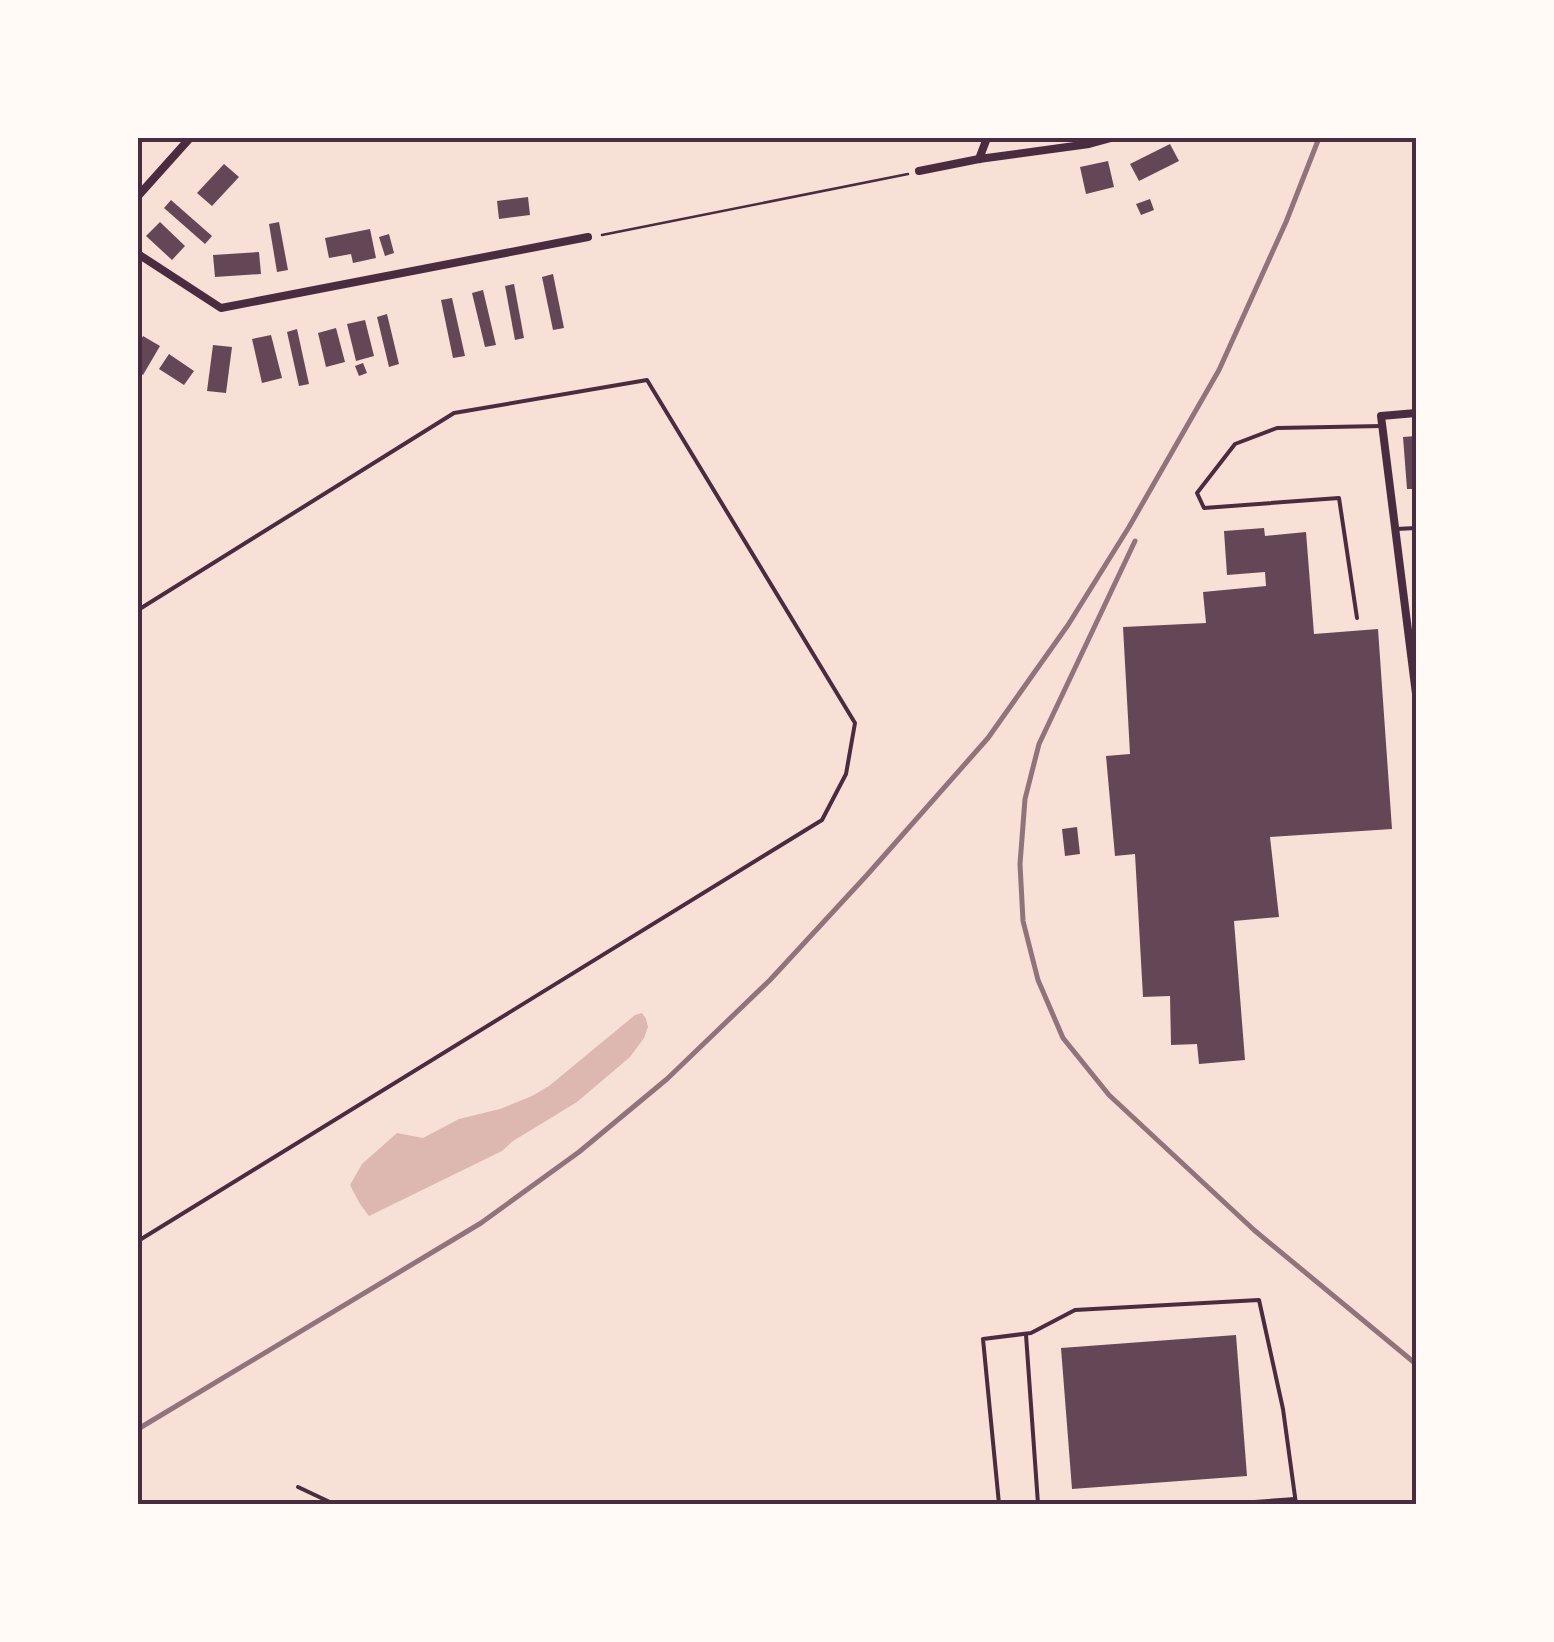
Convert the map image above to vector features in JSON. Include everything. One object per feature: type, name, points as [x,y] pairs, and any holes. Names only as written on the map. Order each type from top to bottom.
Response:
[{"type":"street","points":[[138,196],[190,138]]},
{"type":"street","points":[[979,160],[987,138]]},
{"type":"street","points":[[919,171],[1111,138]]},
{"type":"street","points":[[138,254],[220,308],[588,237]]},
{"type":"street","points":[[1416,413],[1382,421],[1413,640],[1416,694]]},
{"type":"lane","points":[[138,610],[454,413],[647,380],[855,723],[846,774],[822,820],[138,1242]]},
{"type":"lane","points":[[1357,618],[1339,498],[1204,508],[1197,493],[1236,444],[1278,428],[1382,421]]},
{"type":"lane","points":[[1396,529],[1416,528]]},
{"type":"lane","points":[[999,1504],[983,1339],[1026,1334],[1075,1310],[1259,1300],[1283,1409],[1295,1502],[1226,1504]]},
{"type":"lane","points":[[1026,1334],[1038,1504]]},
{"type":"lane","points":[[298,1487],[334,1504]]},
{"type":"path","points":[[588,237],[919,171]]},
{"type":"shaded area","points":[[642,1013],[648,1027],[644,1038],[630,1057],[577,1102],[502,1151],[369,1216],[360,1204],[350,1185],[362,1164],[397,1133],[423,1138],[459,1119],[532,1096]]},
{"type":"building","points":[[1170,144],[1179,161],[1139,181],[1130,164]]},
{"type":"building","points":[[1108,161],[1114,187],[1086,194],[1080,167]]},
{"type":"building","points":[[224,164],[239,177],[212,206],[197,193]]},
{"type":"building","points":[[528,197],[530,215],[499,219],[497,201]]},
{"type":"building","points":[[1150,199],[1154,210],[1141,215],[1136,204]]},
{"type":"building","points":[[171,200],[212,236],[205,244],[164,208]]},
{"type":"building","points":[[160,222],[185,246],[172,260],[146,236]]},
{"type":"building","points":[[279,222],[288,270],[277,272],[269,224]]},
{"type":"building","points":[[370,229],[376,258],[353,263],[351,254],[329,258],[325,238]]},
{"type":"building","points":[[389,234],[394,253],[385,256],[379,237]]},
{"type":"building","points":[[259,252],[261,274],[215,277],[213,255]]},
{"type":"building","points":[[553,274],[564,328],[553,330],[542,277]]},
{"type":"building","points":[[514,284],[524,338],[515,340],[505,286]]},
{"type":"building","points":[[483,290],[496,345],[485,347],[472,293]]},
{"type":"building","points":[[452,298],[465,356],[453,358],[441,300]]},
{"type":"building","points":[[387,314],[399,364],[389,367],[377,317]]},
{"type":"building","points":[[365,320],[374,356],[356,361],[347,324]]},
{"type":"building","points":[[336,328],[345,362],[326,367],[318,333]]},
{"type":"building","points":[[297,329],[309,384],[299,386],[287,332]]},
{"type":"building","points":[[271,335],[282,378],[262,383],[252,339]]},
{"type":"building","points":[[143,336],[160,346],[143,375],[138,372],[138,345]]},
{"type":"building","points":[[213,345],[232,347],[226,393],[207,391]]},
{"type":"building","points":[[169,354],[194,371],[184,385],[159,369]]},
{"type":"building","points":[[363,363],[367,373],[359,376],[355,366]]},
{"type":"building","points":[[1416,436],[1416,489],[1407,489],[1403,437]]},
{"type":"building","points":[[1264,528],[1265,536],[1306,532],[1314,634],[1378,629],[1392,829],[1270,837],[1279,917],[1234,921],[1245,1060],[1199,1064],[1197,1044],[1171,1045],[1170,996],[1143,997],[1135,854],[1115,856],[1106,756],[1130,754],[1123,627],[1206,623],[1203,592],[1266,586],[1265,572],[1227,575],[1224,531]]},
{"type":"building","points":[[1077,827],[1080,854],[1065,856],[1062,829]]},
{"type":"building","points":[[1236,1335],[1247,1476],[1072,1489],[1061,1348]]},
{"type":"railway","points":[[138,1429],[481,1223],[579,1152],[667,1079],[770,980],[867,875],[988,738],[1068,625],[1129,527],[1219,370],[1319,138]]},
{"type":"railway","points":[[1135,541],[1039,744],[1025,799],[1020,864],[1023,921],[1038,980],[1063,1038],[1109,1095],[1254,1230],[1416,1364]]}]
